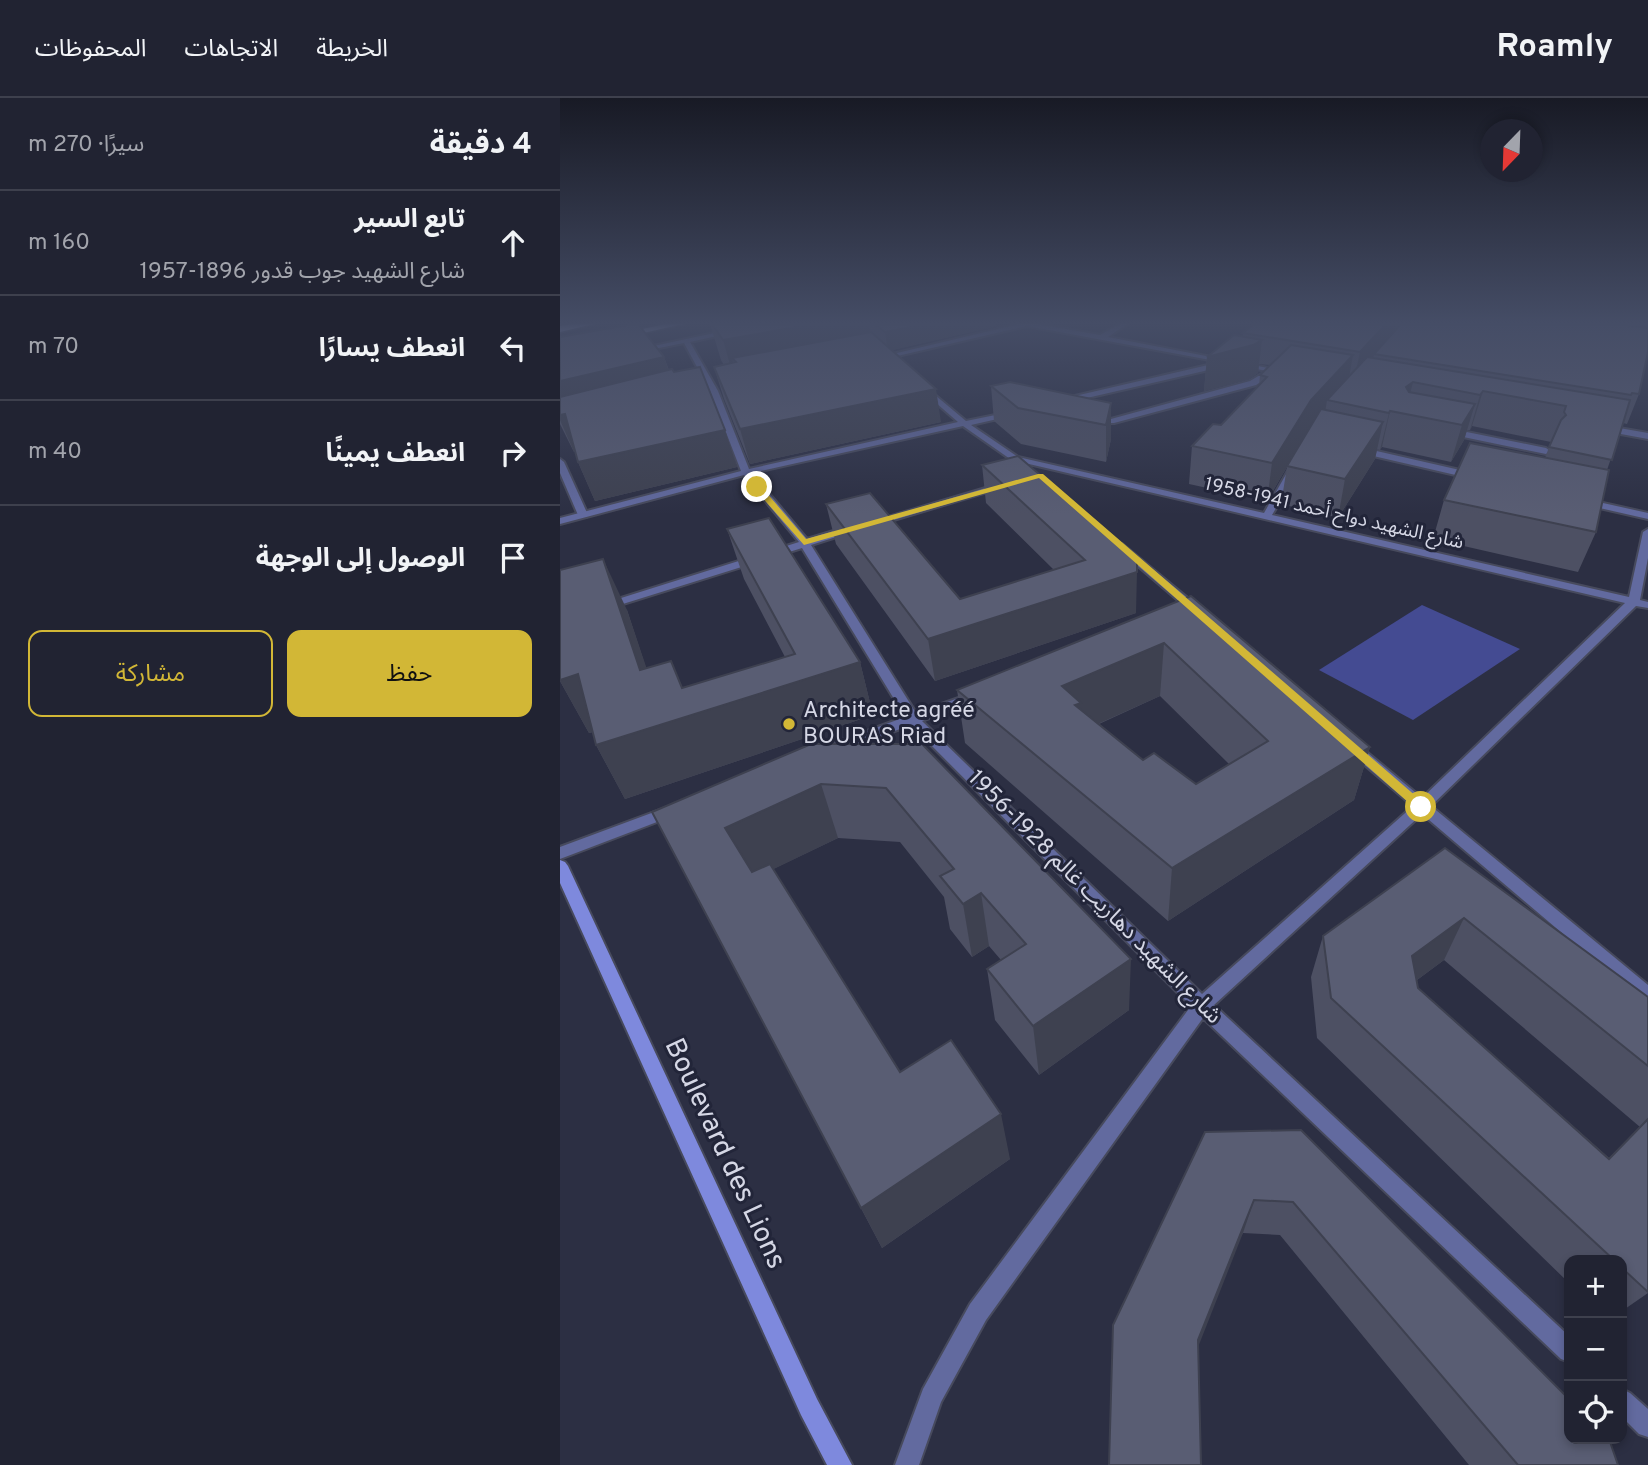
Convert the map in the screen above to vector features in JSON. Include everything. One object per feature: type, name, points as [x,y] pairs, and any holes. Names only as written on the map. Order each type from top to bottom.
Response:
[{"type":"main road","name":"Boulevard des Lions","points":[[560,866],[810,1407],[840,1465]]},
{"type":"street","name":"شارع الشهيد دهاريب غالم 1928-1956","points":[[712,388],[746,472],[804,542],[913,719],[1202,1004],[1564,1346]]},
{"type":"street","points":[[924,388],[965,424],[1041,476]]},
{"type":"street","points":[[1057,403],[1122,388]]},
{"type":"street","points":[[1114,421],[1235,388]]},
{"type":"street","points":[[560,521],[746,472],[1018,412]]},
{"type":"street","points":[[1595,427],[1648,436]]},
{"type":"street","points":[[1442,430],[1546,451]]},
{"type":"street","points":[[1487,453],[1492,440]]},
{"type":"street","points":[[1349,448],[1478,477],[1482,465]]},
{"type":"street","name":"شارع الشهيد دواح أحمد 1941-1958","points":[[1013,457],[1641,603]]},
{"type":"street","points":[[1266,517],[1298,461]]},
{"type":"street","points":[[560,462],[583,515]]},
{"type":"street","points":[[598,608],[804,542],[1014,483]]},
{"type":"street","points":[[1569,498],[1648,516]]},
{"type":"street","points":[[907,1465],[931,1397],[978,1312],[1202,1004],[1421,807],[1641,603],[1648,532]]},
{"type":"street","points":[[1112,537],[1197,619]]},
{"type":"street","points":[[821,754],[989,692]]},
{"type":"street","points":[[1338,734],[1421,807],[1648,996]]},
{"type":"street","points":[[560,853],[691,803]]},
{"type":"street","points":[[1627,1406],[1648,1425]]},
{"type":"shaded area","points":[[1422,605],[1520,649],[1413,720],[1319,670]]},
{"type":"building","points":[[597,388],[708,388],[725,430],[578,462],[565,414],[560,415],[560,397]]},
{"type":"building","points":[[723,388],[936,389],[740,429]]},
{"type":"building","points":[[993,388],[1038,388],[1111,403],[1106,425],[1018,408]]},
{"type":"building","points":[[1257,388],[1322,388],[1311,400],[1272,463],[1192,446],[1213,424],[1221,425]]},
{"type":"building","points":[[1338,388],[1406,388],[1409,392],[1475,404],[1462,425],[1327,400]]},
{"type":"building","points":[[1443,388],[1555,388],[1630,400],[1612,460],[1549,447],[1566,415],[1566,406],[1483,391],[1480,395]]},
{"type":"building","points":[[1586,388],[1640,388],[1639,394]]},
{"type":"building","points":[[1321,409],[1383,422],[1345,479],[1287,466]]},
{"type":"building","points":[[1470,443],[1609,470],[1596,532],[1444,500]]},
{"type":"building","points":[[1018,456],[1137,558],[1137,572],[928,639],[826,504],[870,493],[960,599],[1085,560],[982,465]]},
{"type":"building","points":[[769,518],[860,662],[596,745],[578,674],[560,680],[560,570],[603,559],[640,670],[671,661],[682,688],[795,654],[727,529]]},
{"type":"building","points":[[1191,596],[1370,747],[1172,868],[957,690]],"holes":[[[1164,643],[1268,741],[1196,784],[1154,753],[1143,760],[1075,705],[1081,703],[1062,686]]]},
{"type":"building","points":[[811,744],[922,744],[1131,959],[1033,1026],[987,969],[1026,944],[981,893],[963,904],[940,876],[954,869],[886,788],[821,784],[725,828],[752,872],[770,864],[900,1072],[951,1040],[1001,1114],[861,1208],[652,812]]},
{"type":"building","points":[[1445,848],[1648,997],[1648,1066],[1464,918],[1412,956],[1418,988],[1609,1159],[1648,1119],[1648,1292],[1627,1273],[1627,1255],[1609,1255],[1331,998],[1323,936]]},
{"type":"building","points":[[1301,1130],[1564,1394],[1564,1444],[1611,1444],[1618,1465],[1518,1465],[1293,1202],[1254,1200],[1198,1340],[1201,1465],[1109,1465],[1113,1325],[1205,1132]]},
{"type":"place","name":"Architecte agréé BOURAS Riad","points":[[789,724]]},
{"type":"route","points":[[757,487],[804,542],[1041,476],[1421,807]]}]
